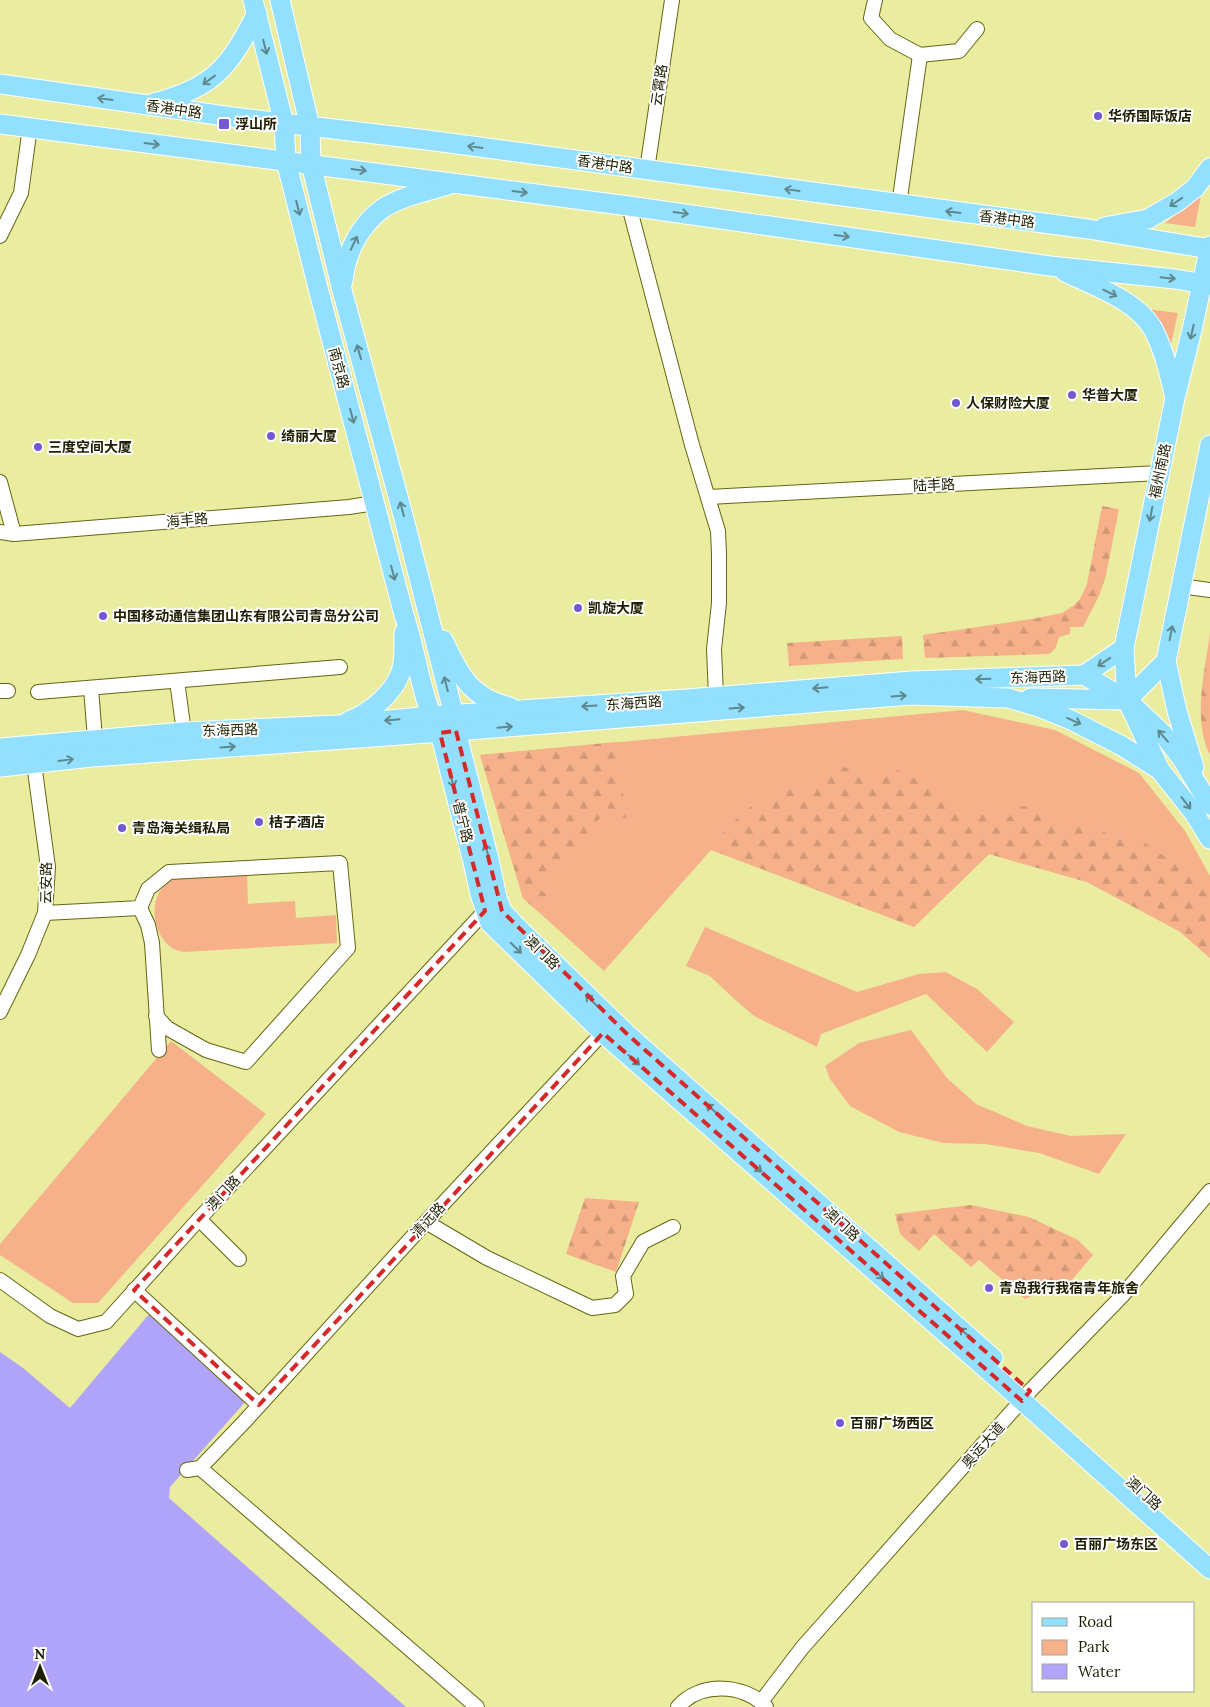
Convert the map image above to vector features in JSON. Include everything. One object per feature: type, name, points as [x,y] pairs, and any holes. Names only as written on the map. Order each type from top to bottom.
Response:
[{"type":"main road","name":"南京路","points":[[280,0],[310,127],[311,164],[342,290],[372,396],[427,609],[445,724]]},
{"type":"main road","name":"南京路","points":[[255,6],[284,124],[286,161],[374,503],[404,615],[445,724]]},
{"type":"main road","points":[[144,105],[178,97],[202,86],[218,74],[240,46],[255,6]]},
{"type":"main road","name":"香港中路","points":[[0,84],[284,124],[427,140],[1210,248]]},
{"type":"main road","points":[[0,124],[629,206],[1050,266],[1206,284]]},
{"type":"main road","points":[[1088,230],[1148,219],[1177,202],[1195,188],[1210,168]]},
{"type":"main road","points":[[342,290],[347,257],[358,235],[368,222],[383,208],[398,201],[453,183]]},
{"type":"main road","name":"福州南路","points":[[1127,700],[1124,648],[1175,398],[1206,284],[1210,248]]},
{"type":"main road","points":[[1050,266],[1116,296],[1136,310],[1153,329],[1167,361],[1175,398]]},
{"type":"main road","points":[[1207,800],[1179,718],[1166,661],[1210,445]]},
{"type":"main road","points":[[427,609],[453,661],[471,687],[490,702],[524,710]]},
{"type":"main road","points":[[337,725],[357,718],[369,710],[388,693],[396,682],[401,671],[404,655],[404,615]]},
{"type":"main road","points":[[1084,676],[1124,648]]},
{"type":"main road","points":[[1008,698],[1127,700],[1166,661]]},
{"type":"main road","name":"东海西路","points":[[0,767],[445,724],[524,710],[912,681],[1084,676],[1127,700],[1163,734],[1182,759],[1207,800]]},
{"type":"main road","name":"东海西路","points":[[0,748],[184,732],[337,725],[445,724],[687,712],[911,695],[1008,698],[1036,706],[1071,720],[1122,746],[1160,770],[1194,813],[1210,838]]},
{"type":"main road","points":[[1127,700],[1160,770]]},
{"type":"main road","name":"普宁路","points":[[445,724],[490,859],[491,905]]},
{"type":"main road","name":"澳门路","points":[[491,905],[502,911],[608,1027],[1026,1396],[1210,1552]]},
{"type":"main road","name":"澳门路","points":[[1026,1396],[1210,1569]]},
{"type":"street","name":"云霄路","points":[[647,170],[672,0]]},
{"type":"street","points":[[874,0],[871,18],[890,39],[920,55],[959,51],[977,29]]},
{"type":"street","points":[[899,205],[920,55]]},
{"type":"street","points":[[0,236],[21,193],[30,127]]},
{"type":"street","points":[[629,206],[692,445],[718,531],[719,603],[714,649],[716,696]]},
{"type":"street","name":"陆丰路","points":[[709,497],[1159,473]]},
{"type":"street","points":[[0,482],[7,533]]},
{"type":"street","name":"海丰路","points":[[7,533],[349,507],[374,503]]},
{"type":"street","points":[[1180,586],[1210,590]]},
{"type":"street","points":[[38,692],[340,667]]},
{"type":"street","points":[[177,681],[184,732]]},
{"type":"street","points":[[91,688],[95,740]]},
{"type":"street","name":"云安路","points":[[0,1012],[28,955],[45,913],[48,867],[31,745]]},
{"type":"street","points":[[156,1016],[167,1028],[206,1050],[246,1062],[348,948],[340,863],[169,872],[148,889],[140,908],[148,925],[152,943],[156,1016],[159,1050]]},
{"type":"street","name":"澳门路","points":[[0,1280],[50,1316],[78,1328],[106,1322],[491,905]]},
{"type":"street","points":[[45,913],[140,908]]},
{"type":"street","name":"清远路","points":[[477,1707],[194,1469],[245,1421],[426,1222],[608,1027]]},
{"type":"street","name":"奥运大道","points":[[764,1705],[802,1648],[1026,1396],[1122,1296],[1210,1191]]},
{"type":"street","points":[[200,1219],[239,1259]]},
{"type":"street","points":[[426,1222],[487,1258],[592,1308],[615,1305],[626,1294],[623,1276],[643,1242],[672,1227]]},
{"type":"street","points":[[134,1290],[259,1405]]},
{"type":"street","points":[[678,1707],[682,1702],[700,1692],[722,1688],[743,1692],[764,1705]]},
{"type":"highlighted area","points":[[456,731],[502,911],[627,1034],[1030,1391],[1022,1401],[603,1033],[259,1405],[134,1290],[485,911],[440,733]]},
{"type":"green space","points":[[1201,195],[1195,227],[1165,223]]},
{"type":"green space","points":[[1138,308],[1178,313],[1167,361]]},
{"type":"green space","points":[[1102,506],[1119,509],[1106,575],[1099,596],[1083,627],[1070,627],[1070,634],[1059,637],[1057,645],[1048,654],[925,658],[923,635],[1032,619],[1062,613],[1073,606],[1080,599],[1087,584]]},
{"type":"green space","points":[[1210,633],[1210,755],[1202,726],[1201,695]]},
{"type":"green space","points":[[902,636],[903,659],[789,666],[787,643]]},
{"type":"green space","points":[[963,710],[1055,730],[1139,773],[1185,831],[1210,876],[1210,958],[1179,931],[1087,882],[989,854],[914,927],[711,850],[604,971],[523,898],[480,755]]},
{"type":"green space","points":[[617,742],[626,818],[600,818],[540,889],[548,897],[536,910],[523,898],[480,755]]},
{"type":"green space","points":[[883,763],[916,779],[939,795],[944,807],[992,817],[1009,817],[1013,807],[1032,807],[1051,813],[1052,823],[1096,828],[1114,837],[1138,838],[1210,888],[1210,958],[1179,931],[1087,882],[989,854],[914,927],[720,853],[723,833],[745,810],[778,792],[791,789],[804,795],[836,766],[853,769],[867,783],[880,780]]},
{"type":"green space","points":[[247,875],[248,904],[295,901],[296,918],[336,915],[337,943],[183,952],[172,948],[165,941],[159,932],[154,913],[155,903],[165,885],[173,879],[186,877]]},
{"type":"green space","points":[[705,927],[857,992],[919,974],[946,972],[977,989],[1014,1022],[987,1052],[926,994],[821,1034],[817,1047],[754,1016],[710,976],[686,966]]},
{"type":"green space","points":[[911,1030],[947,1078],[976,1104],[1027,1126],[1071,1136],[1126,1134],[1099,1174],[1039,1153],[985,1144],[943,1143],[899,1132],[850,1106],[830,1079],[825,1066],[859,1043]]},
{"type":"green space","points":[[171,1041],[266,1114],[98,1303],[73,1303],[0,1255],[0,1244]]},
{"type":"green space","points":[[585,1198],[639,1202],[616,1272],[566,1254]]},
{"type":"green space","points":[[971,1205],[1029,1217],[1078,1240],[1093,1255],[1061,1293],[1041,1292],[1025,1299],[979,1260],[971,1267],[934,1234],[919,1251],[900,1234],[895,1214]]},
{"type":"water","points":[[150,1313],[246,1401],[170,1487],[169,1498],[406,1707],[0,1707],[0,1352],[23,1368],[70,1408]]},
{"type":"place","name":"华侨国际饭店","points":[[1098,116]]},
{"type":"place","name":"浮山所","points":[[224,124]]},
{"type":"place","name":"华普大厦","points":[[1072,395]]},
{"type":"place","name":"人保财险大厦","points":[[956,403]]},
{"type":"place","name":"绮丽大厦","points":[[271,436]]},
{"type":"place","name":"三度空间大厦","points":[[38,447]]},
{"type":"place","name":"凯旋大厦","points":[[578,608]]},
{"type":"place","name":"中国移动通信集团山东有限公司青岛分公司","points":[[103,616]]},
{"type":"place","name":"桔子酒店","points":[[259,822]]},
{"type":"place","name":"青岛海关缉私局","points":[[122,828]]},
{"type":"place","name":"青岛我行我宿青年旅舍","points":[[989,1288]]},
{"type":"place","name":"百丽广场西区","points":[[840,1423]]},
{"type":"place","name":"百丽广场东区","points":[[1064,1544]]}]
